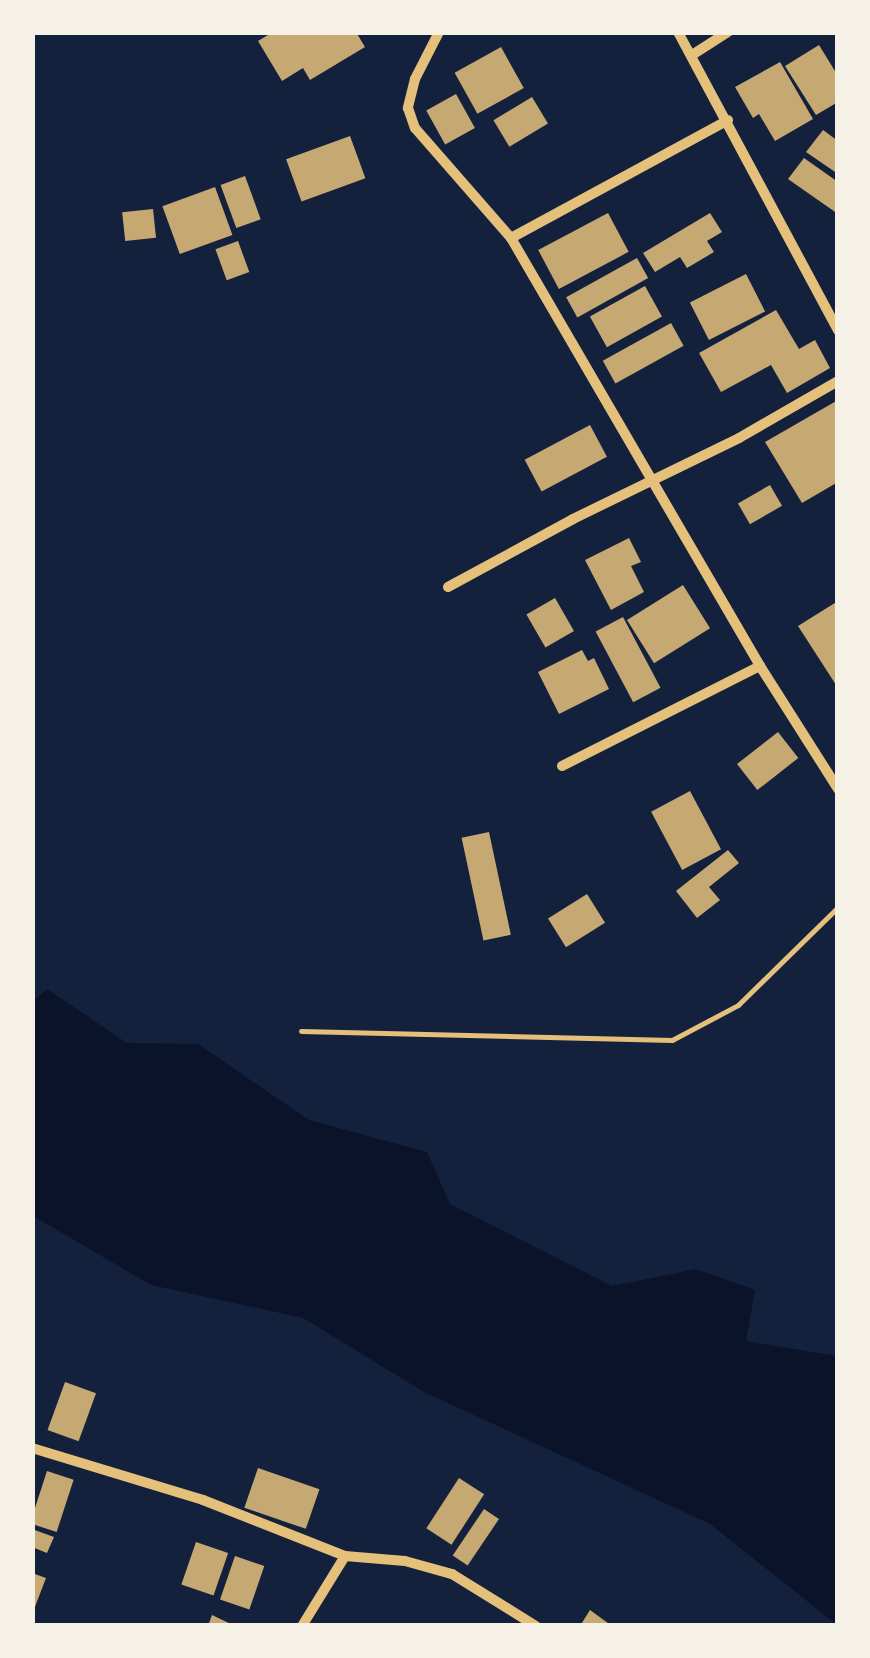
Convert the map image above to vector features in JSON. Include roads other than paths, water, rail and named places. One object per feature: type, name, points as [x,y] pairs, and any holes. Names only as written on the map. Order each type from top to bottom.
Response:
[{"type":"street","points":[[440,32],[415,80],[408,108],[415,128],[511,238],[760,666],[838,789]]},
{"type":"street","points":[[678,32],[838,331]]},
{"type":"street","points":[[692,55],[728,32]]},
{"type":"street","points":[[511,238],[728,120]]},
{"type":"street","points":[[448,587],[653,479],[740,438],[838,381]]},
{"type":"street","points":[[562,766],[760,666]]},
{"type":"street","points":[[32,1448],[204,1500],[345,1556],[406,1560],[452,1574],[536,1626]]},
{"type":"street","points":[[302,1626],[345,1556]]},
{"type":"water","points":[[47,989],[127,1043],[198,1044],[309,1120],[427,1152],[450,1204],[612,1286],[696,1269],[755,1290],[746,1341],[837,1356],[837,1625],[710,1524],[424,1392],[303,1318],[151,1285],[33,1216],[33,1001]]}]
